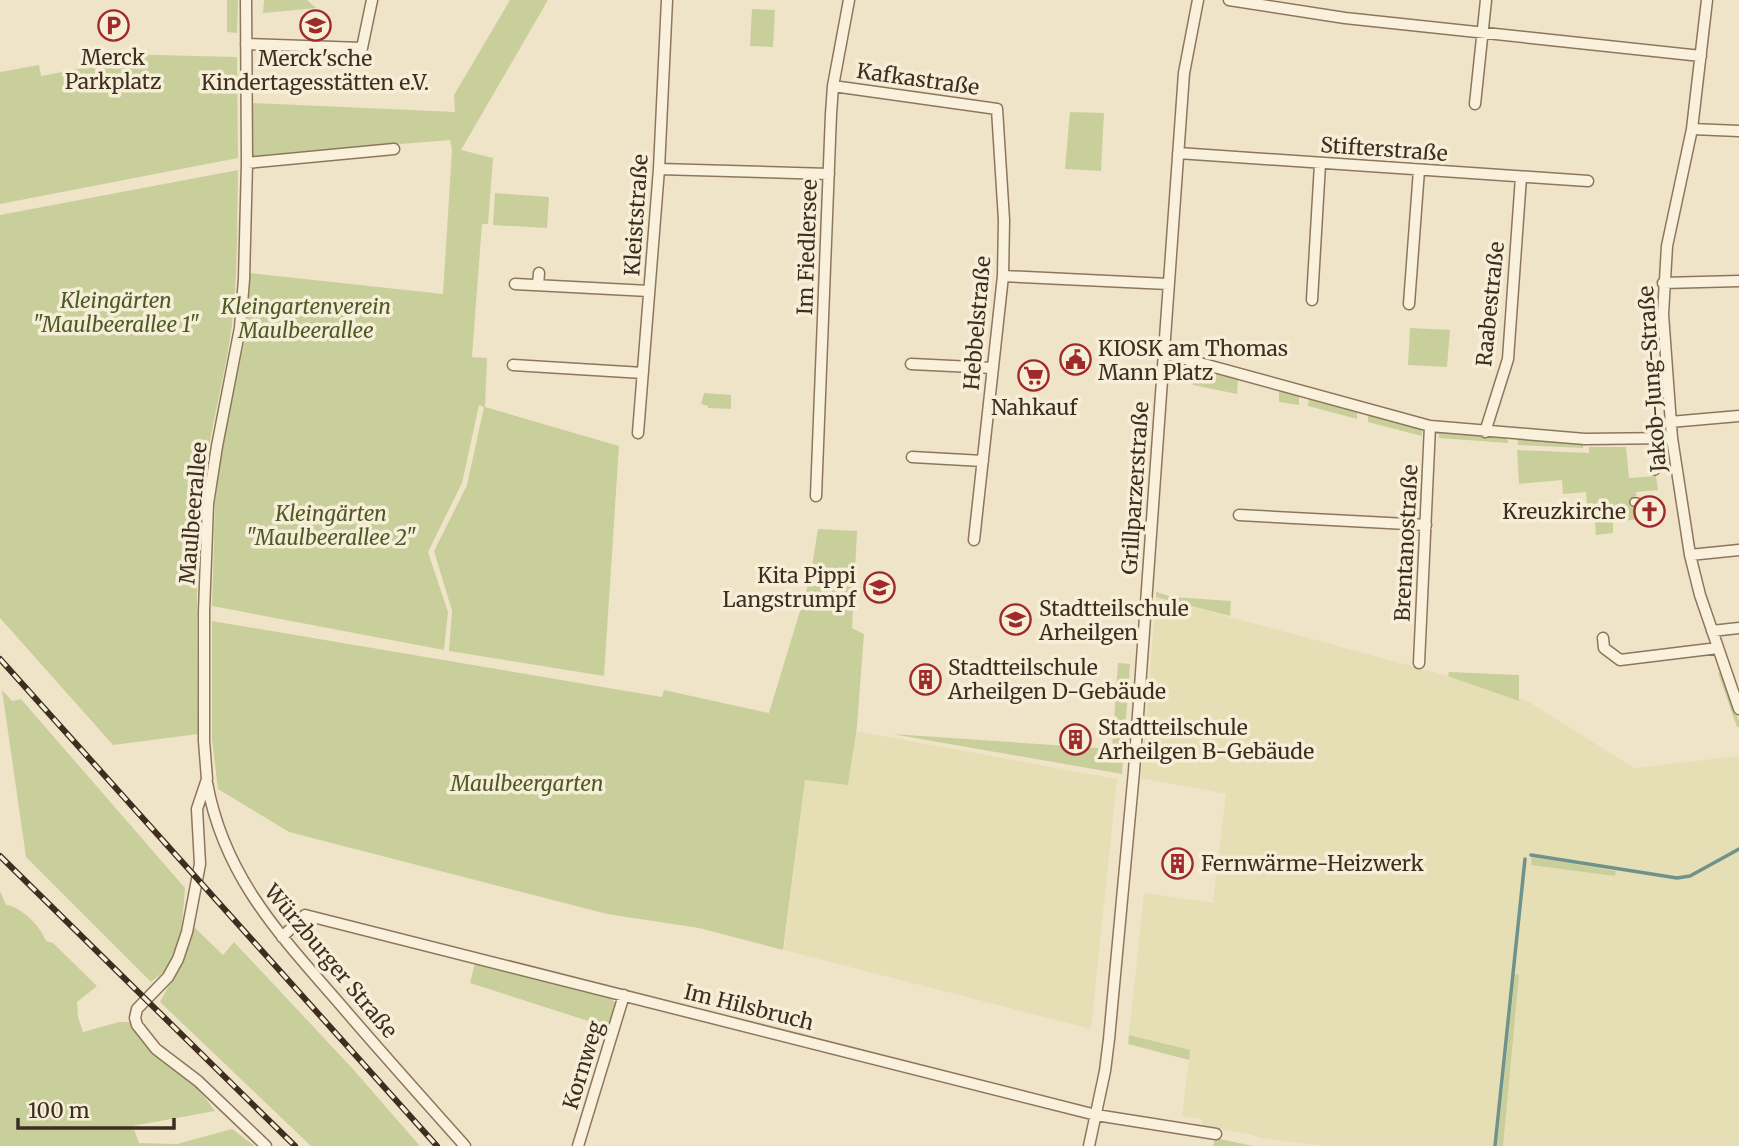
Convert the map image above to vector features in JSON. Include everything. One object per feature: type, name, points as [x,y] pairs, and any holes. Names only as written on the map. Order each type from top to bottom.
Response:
[{"type":"street","name":"Maulbeerallee","points":[[246,0],[246,229],[240,328],[216,446],[208,503],[204,626],[206,779],[197,809],[200,864],[187,932],[178,959],[168,977],[136,1013],[136,1025],[156,1049],[198,1081],[266,1146]]},
{"type":"street","points":[[246,44],[362,48],[372,0]]},
{"type":"street","name":"Kleiststraße","points":[[638,433],[659,169],[667,0]]},
{"type":"street","name":"Im Fiedlersee","points":[[816,496],[834,86],[849,0]]},
{"type":"street","name":"Grillparzerstraße","points":[[1089,1146],[1108,1050],[1133,779],[1184,72],[1198,0]]},
{"type":"street","points":[[1229,0],[1345,18],[1701,57]]},
{"type":"street","points":[[1475,104],[1486,0]]},
{"type":"street","name":"Jakob-Jung-Straße","points":[[1707,0],[1692,129],[1671,225],[1663,283],[1663,314],[1670,422],[1690,555],[1739,709]]},
{"type":"street","name":"Kafkastraße","points":[[834,86],[997,109]]},
{"type":"street","name":"Hebbelstraße","points":[[974,540],[1003,276],[1004,220],[997,109]]},
{"type":"street","points":[[1692,129],[1739,131]]},
{"type":"street","points":[[247,163],[394,149]]},
{"type":"street","name":"Stifterstraße","points":[[1178,153],[1588,181]]},
{"type":"street","points":[[1312,300],[1320,164]]},
{"type":"street","points":[[659,169],[829,174]]},
{"type":"street","points":[[1409,303],[1419,170]]},
{"type":"street","name":"Raabestraße","points":[[1485,432],[1508,359],[1521,177]]},
{"type":"street","points":[[538,285],[539,273]]},
{"type":"street","points":[[1003,276],[1168,284]]},
{"type":"street","points":[[1663,283],[1739,281]]},
{"type":"street","points":[[515,284],[649,291]]},
{"type":"street","points":[[1163,353],[1430,426],[1585,439],[1672,438]]},
{"type":"street","points":[[911,364],[993,368]]},
{"type":"street","points":[[513,365],[643,373]]},
{"type":"street","points":[[1670,422],[1739,416]]},
{"type":"street","name":"Brentanostraße","points":[[1419,663],[1430,426]]},
{"type":"street","points":[[912,457],[983,461]]},
{"type":"street","points":[[1239,515],[1426,525]]},
{"type":"street","points":[[1690,555],[1739,550]]},
{"type":"street","points":[[1712,631],[1739,628]]},
{"type":"street","points":[[1603,638],[1604,648],[1620,660],[1718,649]]},
{"type":"street","name":"Würzburger Straße","points":[[206,779],[214,816],[253,899],[282,937],[466,1146]]},
{"type":"street","name":"Im Hilsbruch","points":[[282,937],[305,915],[1096,1115],[1216,1134]]},
{"type":"street","name":"Kornweg","points":[[578,1146],[624,995]]},
{"type":"shaded area","points":[[1156,597],[1448,676],[1529,702],[1634,768],[1739,756],[1739,1146],[1325,1146],[1260,1138],[1202,1126],[1202,1119],[1182,1116],[1190,1051],[1129,1035],[1144,893],[1213,903],[1226,794],[1141,778]]},
{"type":"shaded area","points":[[855,731],[1117,779],[1091,1029],[784,950],[805,780],[848,785]]},
{"type":"green space","points":[[227,0],[238,0],[237,33],[227,32]]},
{"type":"green space","points":[[264,0],[307,0],[316,8],[263,13]]},
{"type":"green space","points":[[510,0],[548,0],[461,150],[493,158],[488,224],[482,224],[472,357],[487,358],[485,407],[619,446],[604,676],[449,651],[452,611],[434,551],[467,485],[484,407],[479,405],[462,483],[428,552],[448,612],[444,650],[212,606],[215,504],[222,447],[247,329],[250,273],[443,294],[452,150],[450,140],[253,156],[253,103],[455,112],[454,95]]},
{"type":"green space","points":[[752,9],[775,10],[773,47],[750,46]]},
{"type":"green space","points":[[118,54],[237,57],[238,158],[0,204],[0,72],[39,65],[41,76],[118,61]]},
{"type":"green space","points":[[1070,112],[1104,113],[1101,171],[1065,169]]},
{"type":"green space","name":"Kleingärten \"Maulbeerallee 1\"","points":[[238,170],[232,325],[201,504],[197,590],[198,734],[113,745],[0,618],[0,215]]},
{"type":"green space","points":[[495,193],[549,197],[547,228],[493,225]]},
{"type":"green space","points":[[1410,328],[1450,330],[1447,367],[1408,365]]},
{"type":"green space","points":[[1187,367],[1238,379],[1237,394],[1193,385]]},
{"type":"green space","points":[[1279,390],[1299,395],[1299,405],[1279,402]]},
{"type":"green space","points":[[704,393],[731,395],[731,409],[708,408],[701,404]]},
{"type":"green space","points":[[1309,397],[1357,410],[1357,419],[1308,406]]},
{"type":"green space","points":[[1368,414],[1422,428],[1422,436],[1368,422]]},
{"type":"green space","points":[[1439,431],[1507,438],[1508,443],[1439,438]]},
{"type":"green space","points":[[1517,438],[1583,442],[1583,448],[1518,445]]},
{"type":"green space","points":[[1589,447],[1626,447],[1629,478],[1656,476],[1658,490],[1636,492],[1639,519],[1613,522],[1613,533],[1596,535],[1593,503],[1587,504],[1586,492],[1563,494],[1562,480],[1519,484],[1517,450],[1589,453]]},
{"type":"green space","name":"Maulbeergarten","points":[[818,529],[857,531],[852,628],[864,634],[857,726],[848,785],[805,780],[783,950],[699,928],[607,914],[289,832],[218,789],[212,740],[212,621],[662,697],[664,690],[769,713],[810,578]]},
{"type":"green space","points":[[1156,592],[1172,597],[1231,601],[1230,616],[1156,597]]},
{"type":"green space","points":[[1118,663],[1130,664],[1122,774],[892,734],[1112,749]]},
{"type":"green space","points":[[1449,672],[1519,675],[1519,701],[1448,676]]},
{"type":"green space","points":[[1722,672],[1739,721],[1739,727],[1718,673]]},
{"type":"green space","points":[[2,690],[12,701],[21,699],[185,888],[176,951],[165,970],[151,982],[26,857]]},
{"type":"green space","points":[[1532,857],[1616,871],[1615,876],[1531,865]]},
{"type":"green space","points":[[0,891],[6,905],[18,909],[30,918],[46,941],[53,943],[97,986],[77,1002],[83,1032],[119,1022],[130,1022],[156,1056],[195,1084],[215,1111],[133,1126],[139,1143],[177,1144],[232,1129],[255,1146],[0,1146]]},
{"type":"green space","points":[[192,925],[223,955],[234,942],[352,1068],[420,1146],[311,1146],[160,1002],[177,970]]},
{"type":"green space","points":[[475,963],[611,998],[617,1005],[610,1028],[470,983]]},
{"type":"green space","points":[[1515,974],[1519,975],[1503,1146],[1497,1146]]},
{"type":"green space","points":[[1129,1035],[1190,1050],[1189,1060],[1128,1044]]},
{"type":"green space","points":[[1215,1138],[1253,1146],[1213,1146]]},
{"type":"waterway","points":[[1531,855],[1677,878],[1690,876],[1739,849]]},
{"type":"waterway","points":[[1495,1146],[1525,859]]},
{"type":"railway","points":[[0,659],[437,1146]]},
{"type":"railway","points":[[0,856],[295,1146]]},
{"type":"place","name":"Merck Parkplatz","points":[[113,25]]},
{"type":"place","name":"Merck'sche Kindertagesstätten e.V.","points":[[315,26]]},
{"type":"place","name":"KIOSK am Thomas Mann Platz","points":[[1075,360]]},
{"type":"place","name":"Nahkauf","points":[[1034,375]]},
{"type":"place","name":"Kreuzkirche","points":[[1649,511]]},
{"type":"place","name":"Kita Pippi Langstrumpf","points":[[879,587]]},
{"type":"place","name":"Stadtteilschule Arheilgen","points":[[1016,620]]},
{"type":"place","name":"Stadtteilschule Arheilgen D-Gebäude","points":[[925,679]]},
{"type":"place","name":"Stadtteilschule Arheilgen B-Gebäude","points":[[1075,739]]},
{"type":"place","name":"Fernwärme-Heizwerk","points":[[1178,863]]},
{"type":"park label","name":"Kleingartenverein Maulbeerallee","points":[[306,318]]},
{"type":"park label","name":"Kleingärten \"Maulbeerallee 2\"","points":[[331,525]]}]
